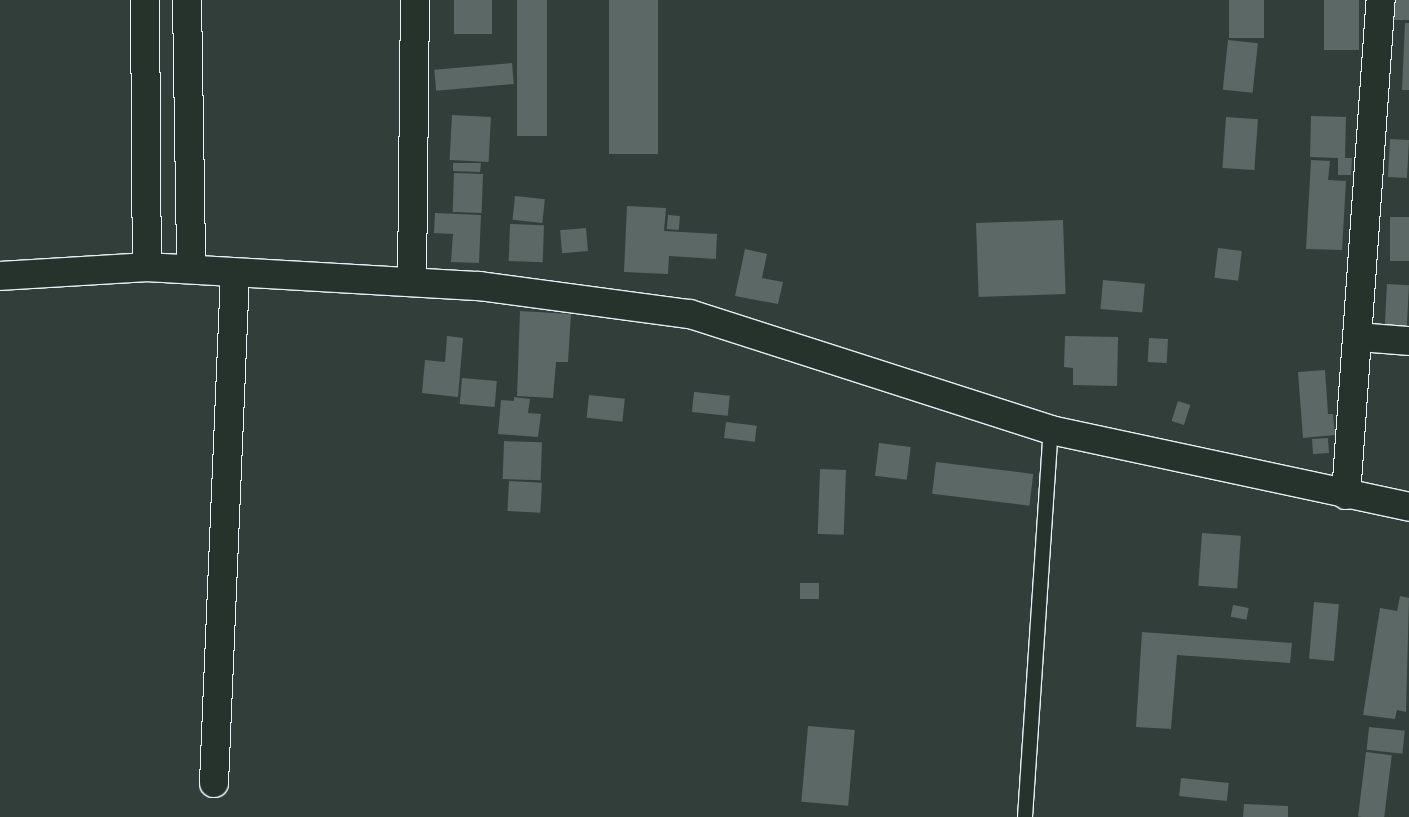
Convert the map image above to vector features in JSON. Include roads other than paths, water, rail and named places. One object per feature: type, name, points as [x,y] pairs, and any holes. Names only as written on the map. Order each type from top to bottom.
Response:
[{"type":"street","points":[[145,0],[147,267]]},
{"type":"street","points":[[187,0],[191,268]]},
{"type":"street","points":[[412,282],[415,0]]},
{"type":"street","points":[[1346,495],[1381,0]]},
{"type":"street","points":[[0,276],[147,267],[191,268],[235,274],[479,286],[690,314],[1051,430],[1409,508]]},
{"type":"street","points":[[214,783],[235,274]]},
{"type":"street","points":[[1358,337],[1409,341]]},
{"type":"lane","points":[[1026,817],[1051,430]]}]
